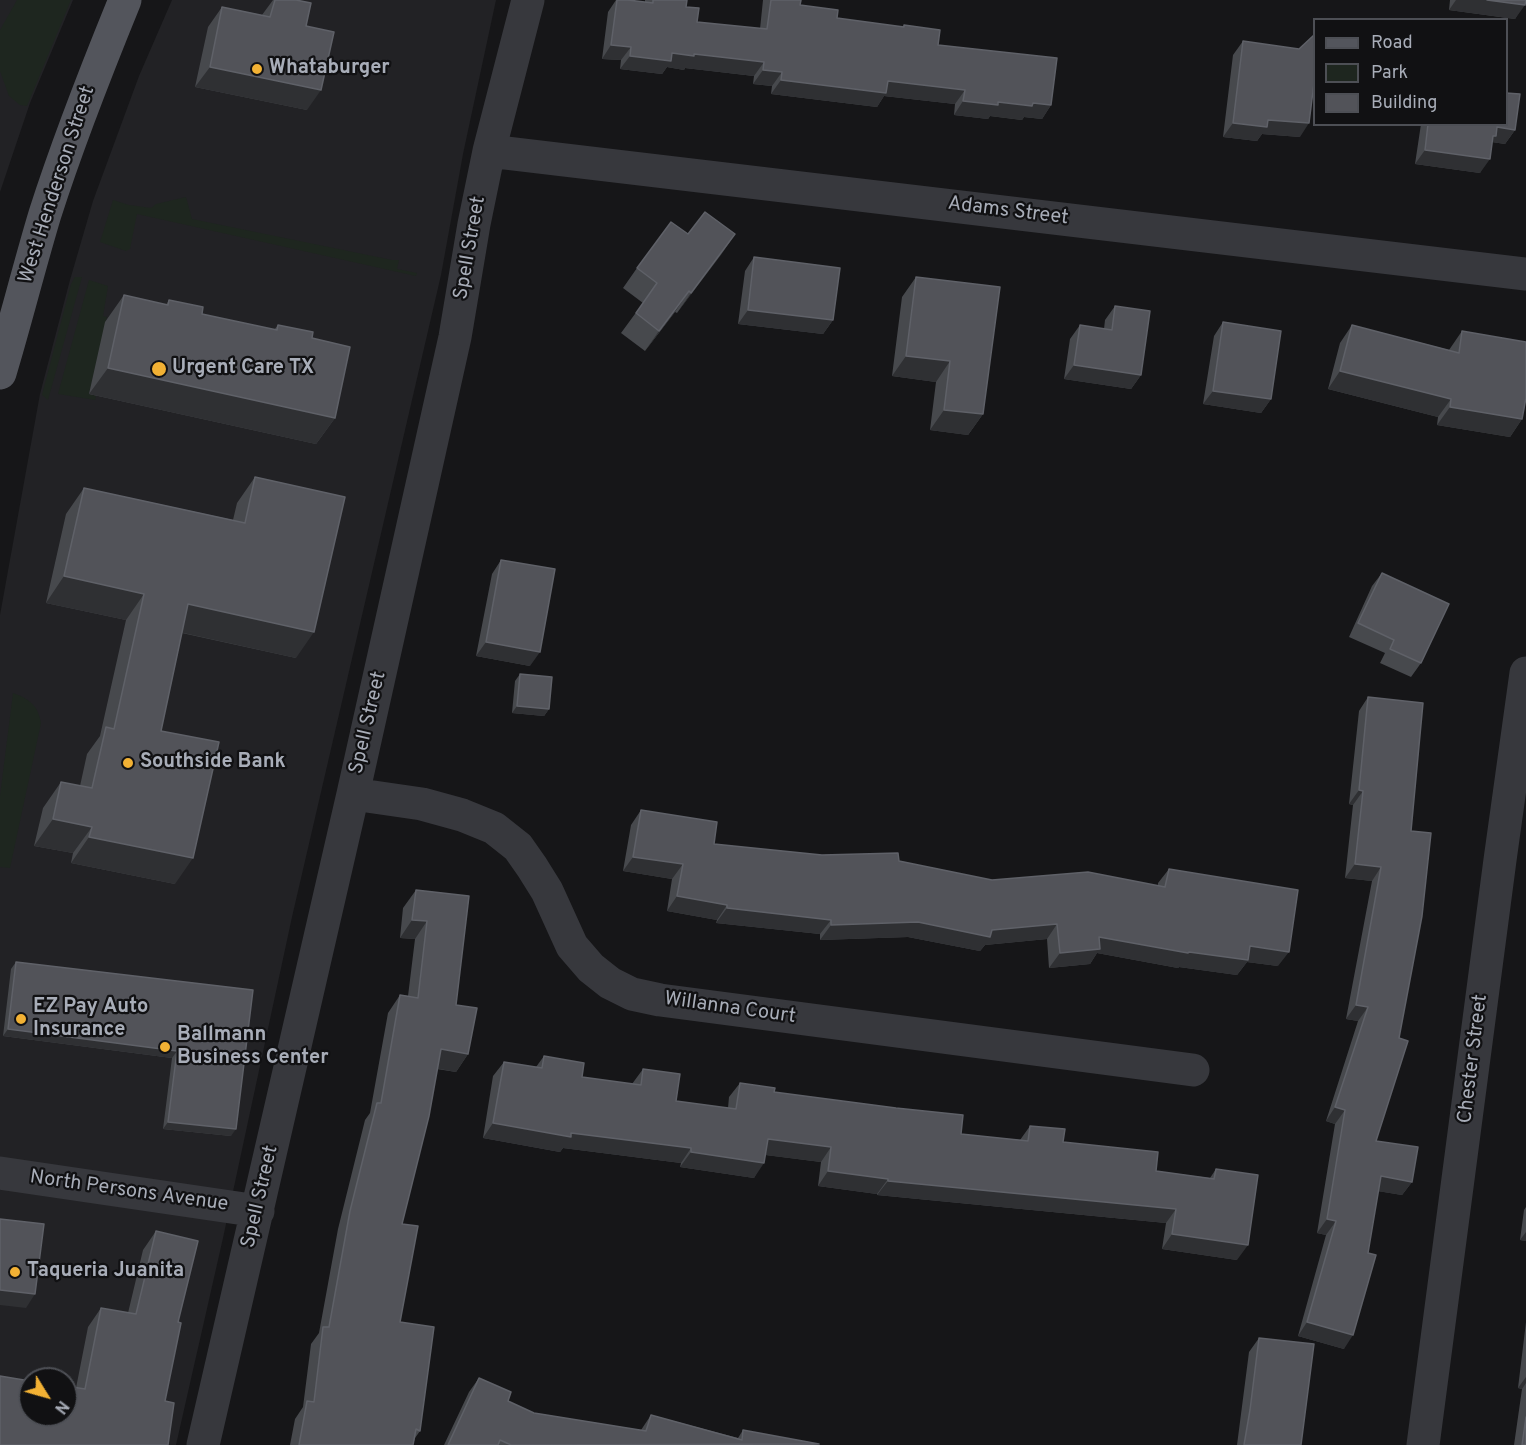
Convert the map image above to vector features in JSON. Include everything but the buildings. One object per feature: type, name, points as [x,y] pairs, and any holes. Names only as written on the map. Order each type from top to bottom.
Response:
[{"type":"main road","name":"West Henderson Street","points":[[0,373],[27,273],[62,162],[97,67],[125,0]]},
{"type":"street","name":"Spell Street","points":[[203,1445],[353,794],[455,337],[489,151],[528,0]]},
{"type":"street","name":"Adams Street","points":[[489,151],[1526,274]]},
{"type":"street","name":"Chester Street","points":[[1423,1445],[1513,862],[1526,673]]},
{"type":"street","name":"Willanna Court","points":[[353,794],[422,804],[462,815],[494,828],[518,847],[532,867],[547,891],[572,946],[591,969],[610,983],[632,994],[1193,1070]]},
{"type":"street","name":"North Persons Avenue","points":[[0,1173],[258,1211]]},
{"type":"shaded area","points":[[0,0],[73,0],[30,103],[0,192]]},
{"type":"shaded area","points":[[172,0],[496,0],[463,154],[441,275],[292,917],[176,1445],[0,1445],[0,615],[40,394],[93,201],[139,76]]},
{"type":"green space","points":[[17,0],[71,0],[27,106],[20,105],[9,96],[0,71],[0,30]]},
{"type":"green space","points":[[186,197],[192,219],[399,260],[397,269],[417,273],[416,276],[137,214],[130,249],[126,251],[100,242],[113,200],[151,208],[156,204]]},
{"type":"green space","points":[[75,277],[82,277],[48,400],[42,395],[71,284]]},
{"type":"green space","points":[[89,280],[108,286],[103,316],[107,317],[89,394],[96,396],[95,400],[58,394]]},
{"type":"green space","points":[[13,693],[32,704],[38,712],[41,723],[10,868],[0,867],[0,796]]},
{"type":"place","name":"Whataburger","points":[[257,69]]},
{"type":"place","name":"Urgent Care TX","points":[[159,369]]},
{"type":"place","name":"Southside Bank","points":[[128,763]]},
{"type":"place","name":"EZ Pay Auto Insurance","points":[[21,1019]]},
{"type":"place","name":"Ballmann Business Center","points":[[165,1047]]},
{"type":"place","name":"Taqueria Juanita","points":[[15,1272]]}]
